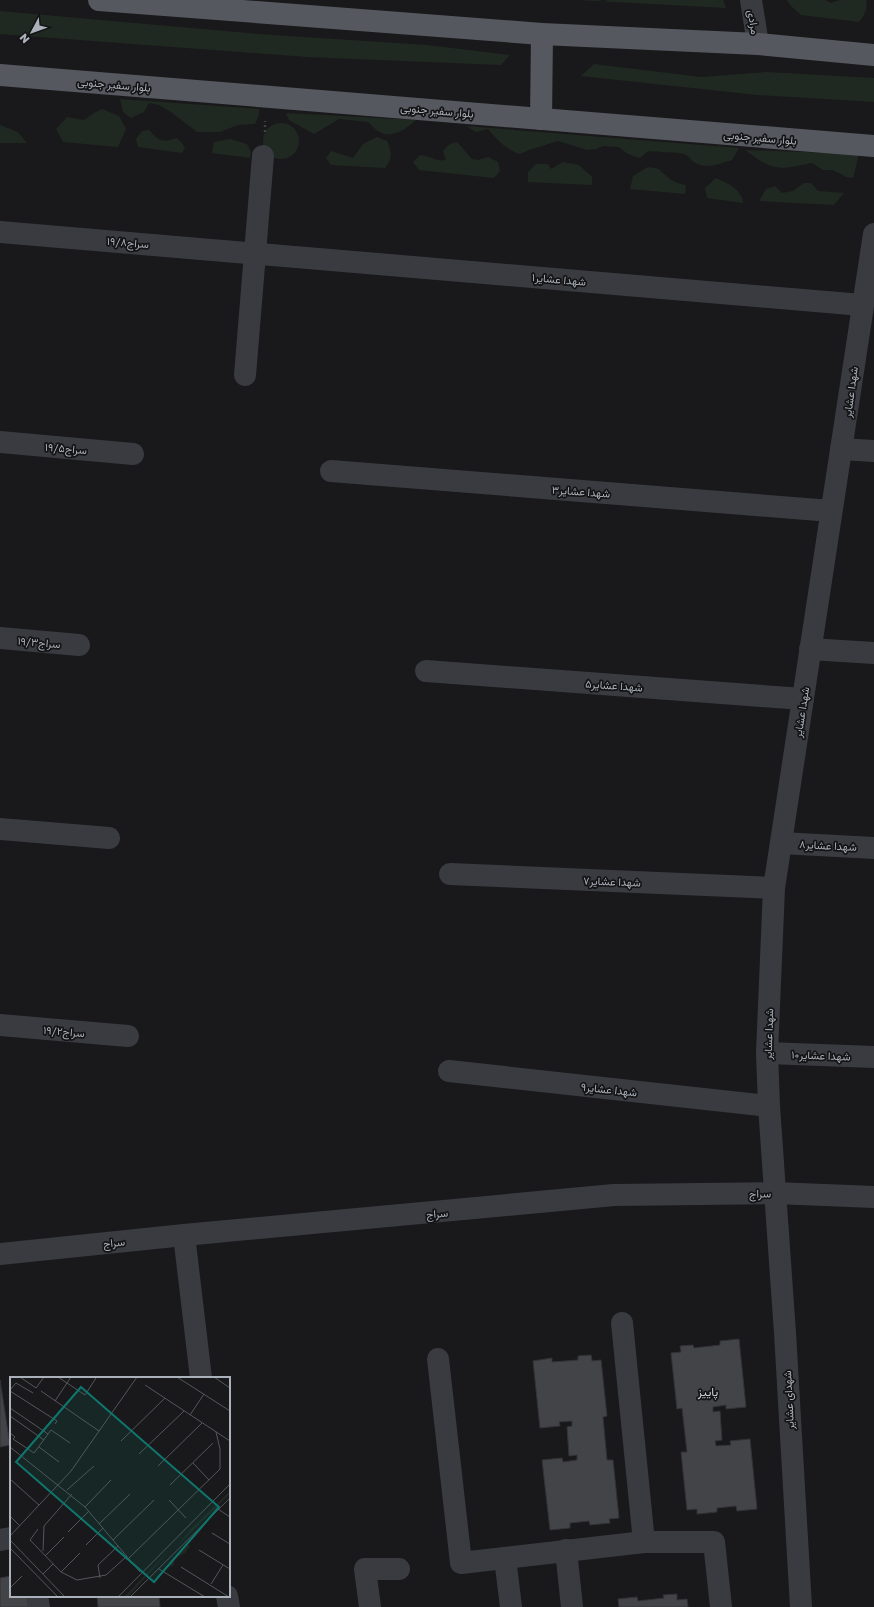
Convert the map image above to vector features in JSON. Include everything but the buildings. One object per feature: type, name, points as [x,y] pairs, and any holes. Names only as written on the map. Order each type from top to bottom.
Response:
[{"type":"main road","points":[[99,0],[542,34],[758,44],[874,55]]},
{"type":"main road","points":[[541,119],[542,34]]},
{"type":"main road","name":"بلوار سفیر جنوبی","points":[[0,75],[874,146]]},
{"type":"street","name":"مرادی","points":[[751,0],[758,44]]},
{"type":"street","points":[[245,375],[263,156]]},
{"type":"street","name":"سراج۱۹/۸","points":[[0,232],[255,253]]},
{"type":"street","name":"شهدا عشایر","points":[[775,1193],[767,1053],[774,888],[831,511],[865,319],[874,234]]},
{"type":"street","name":"شهدا عشایر۱","points":[[255,253],[865,319]]},
{"type":"street","name":"سراج۱۹/۵","points":[[0,442],[133,454]]},
{"type":"street","points":[[841,449],[874,451]]},
{"type":"street","name":"شهدا عشایر۳","points":[[331,471],[831,511]]},
{"type":"street","name":"سراج۱۹/۳","points":[[0,638],[79,645]]},
{"type":"street","points":[[810,649],[874,653]]},
{"type":"street","name":"شهدا عشایر۵","points":[[426,671],[803,699]]},
{"type":"street","points":[[0,829],[109,838]]},
{"type":"street","name":"شهدا عشایر۸","points":[[781,843],[874,848]]},
{"type":"street","name":"شهدا عشایر۷","points":[[450,874],[774,888]]},
{"type":"street","name":"سراج۱۹/۲","points":[[0,1025],[128,1036]]},
{"type":"street","name":"شهدا عشایر۱۰","points":[[767,1053],[874,1057]]},
{"type":"street","name":"شهدا عشایر۹","points":[[449,1071],[769,1106]]},
{"type":"street","name":"سراج","points":[[0,1254],[184,1235],[614,1195],[775,1193],[874,1197]]},
{"type":"street","name":"شهدای عشایر","points":[[775,1193],[801,1607]]},
{"type":"street","points":[[184,1235],[201,1377]]},
{"type":"street","points":[[622,1323],[644,1542]]},
{"type":"street","points":[[438,1359],[461,1563],[644,1542],[714,1542],[721,1607]]},
{"type":"street","points":[[0,1540],[10,1538]]},
{"type":"street","points":[[566,1550],[572,1607]]},
{"type":"street","points":[[505,1558],[511,1607]]},
{"type":"street","points":[[370,1607],[365,1569],[399,1569]]},
{"type":"street","points":[[38,1597],[39,1607]]},
{"type":"street","points":[[227,1597],[229,1607]]},
{"type":"path","points":[[263,156],[267,97]]},
{"type":"shaded area","points":[[578,0],[599,0],[604,1]]},
{"type":"shaded area","points":[[607,0],[723,0],[726,8],[606,2]]},
{"type":"shaded area","points":[[787,0],[825,0],[831,3],[839,0],[866,0],[867,6],[859,22],[801,15],[790,5]]},
{"type":"shaded area","points":[[0,11],[258,34],[427,45],[510,55],[501,65],[307,57],[0,34]]},
{"type":"shaded area","points":[[594,64],[701,77],[766,72],[874,78],[874,102],[757,95],[581,76]]},
{"type":"shaded area","points":[[120,99],[259,109],[259,115],[255,124],[238,125],[220,132],[197,132],[171,112],[159,105],[149,103],[144,112],[131,118],[123,112]]},
{"type":"shaded area","points":[[102,109],[119,116],[126,129],[118,147],[63,142],[56,129],[67,117],[84,120]]},
{"type":"shaded area","points":[[286,113],[416,120],[403,130],[393,134],[388,134],[377,130],[368,122],[339,119],[314,134],[289,120]]},
{"type":"shaded area","points":[[285,123],[294,128],[298,134],[298,148],[294,154],[285,159],[277,159],[268,154],[264,148],[263,137],[268,128],[274,124]]},
{"type":"shaded area","points":[[0,125],[18,132],[27,143],[0,143]]},
{"type":"shaded area","points":[[466,126],[739,148],[732,160],[707,166],[696,163],[686,155],[678,153],[648,151],[640,158],[628,154],[619,147],[603,146],[596,149],[587,150],[558,141],[520,154],[502,144],[488,129],[476,132]]},
{"type":"shaded area","points":[[149,130],[155,137],[164,141],[177,138],[185,148],[182,153],[138,147],[136,139],[142,131]]},
{"type":"shaded area","points":[[377,137],[387,141],[390,149],[391,155],[385,168],[331,165],[326,158],[331,151],[353,158],[363,144]]},
{"type":"shaded area","points":[[230,139],[247,144],[251,152],[250,158],[212,153],[214,142]]},
{"type":"shaded area","points":[[457,142],[472,159],[478,160],[488,157],[498,162],[500,171],[494,178],[419,170],[413,162],[420,155],[439,160],[446,160],[443,151],[450,144]]},
{"type":"shaded area","points":[[745,150],[859,154],[853,178],[846,177],[833,170],[823,170],[812,163],[783,168],[770,166]]},
{"type":"shaded area","points":[[563,162],[579,165],[592,177],[592,185],[528,182],[528,172],[536,164],[548,164],[551,169]]},
{"type":"shaded area","points":[[648,167],[659,169],[671,180],[686,185],[685,194],[630,189],[633,176]]},
{"type":"shaded area","points":[[716,178],[729,184],[737,190],[743,203],[707,198],[705,188]]},
{"type":"shaded area","points":[[804,183],[811,183],[818,191],[844,193],[834,205],[759,201],[766,189],[775,186],[782,193],[793,191]]},
{"type":"district","name":"پاییز","points":[[708,1391]]}]
